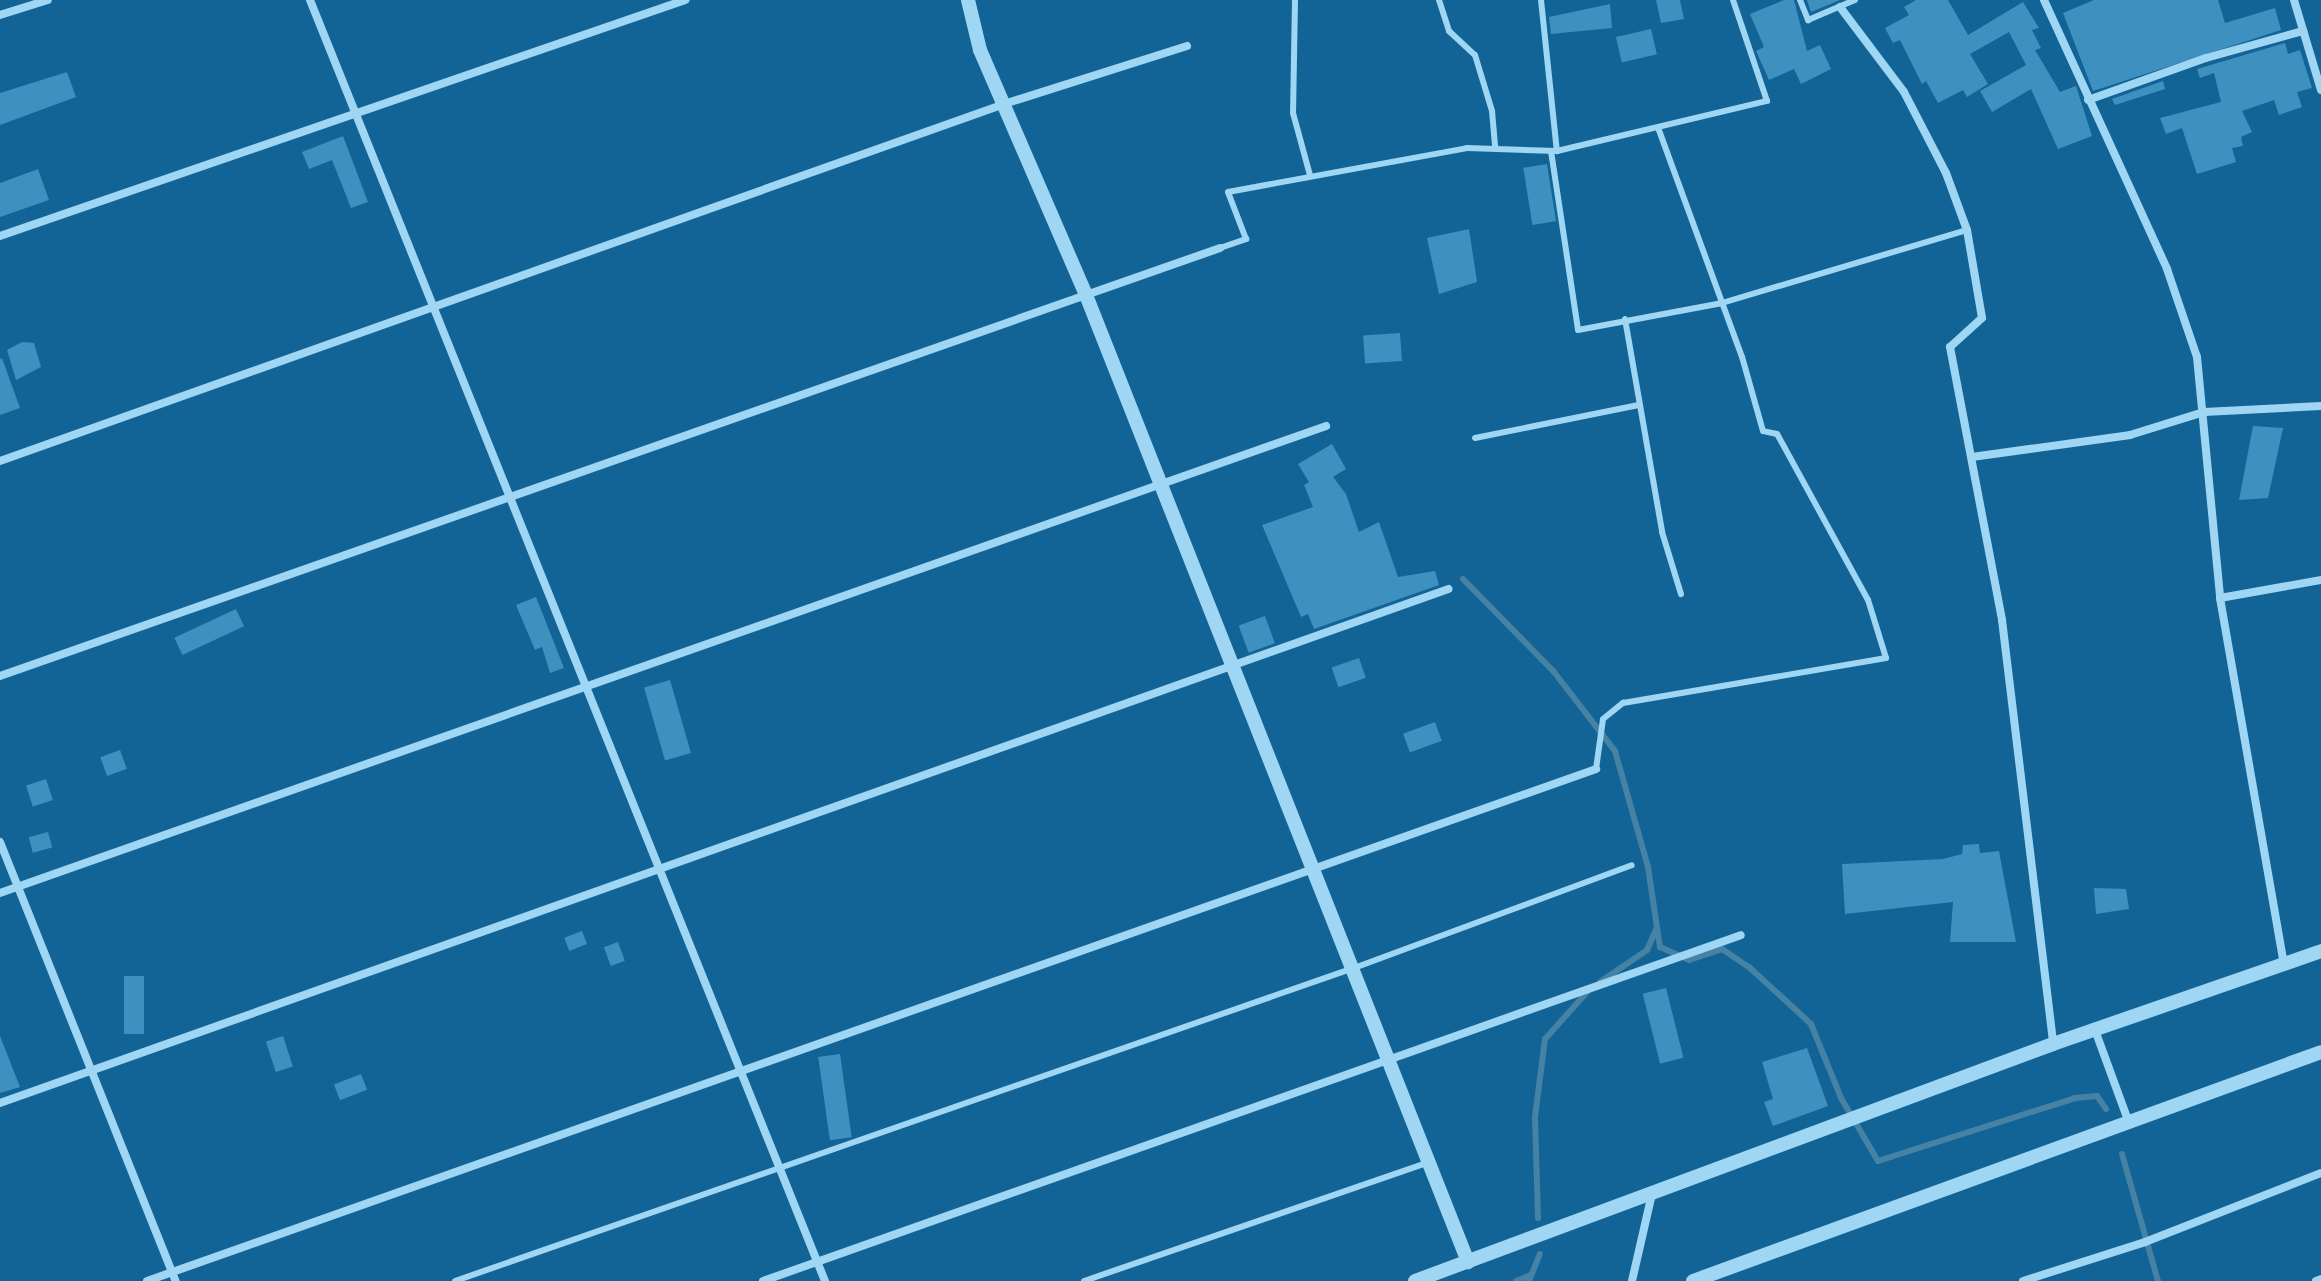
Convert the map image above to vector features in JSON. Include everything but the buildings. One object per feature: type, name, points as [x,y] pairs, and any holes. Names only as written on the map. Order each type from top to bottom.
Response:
[{"type":"street","points":[[0,15],[48,0]]},
{"type":"street","points":[[310,0],[589,686],[825,1281]]},
{"type":"street","points":[[0,236],[357,116],[685,0]]},
{"type":"street","points":[[968,0],[980,50],[1086,295],[1315,868],[1468,1262]]},
{"type":"street","points":[[2044,0],[2167,269],[2197,357],[2220,598],[2284,963]]},
{"type":"street","points":[[2294,0],[2321,90]]},
{"type":"street","points":[[1840,7],[1904,92],[1946,173],[1967,230],[1982,318],[1950,347],[2002,620],[2053,1044]]},
{"type":"street","points":[[2088,100],[2206,58],[2303,31]]},
{"type":"street","points":[[0,461],[1004,104],[1187,46]]},
{"type":"street","points":[[0,676],[1220,248]]},
{"type":"street","points":[[1972,457],[2130,435],[2204,412],[2321,406]]},
{"type":"street","points":[[0,893],[1326,426]]},
{"type":"street","points":[[2220,598],[2321,580]]},
{"type":"street","points":[[0,1103],[1448,589]]},
{"type":"street","points":[[147,1281],[174,1276],[743,1070],[1596,769]]},
{"type":"street","points":[[0,842],[174,1276]]},
{"type":"street","points":[[763,1281],[1741,935]]},
{"type":"street","points":[[1415,1281],[2053,1044],[2321,951]]},
{"type":"street","points":[[2095,1030],[2128,1120]]},
{"type":"street","points":[[1693,1281],[2321,1052]]},
{"type":"street","points":[[2023,1281],[2145,1242],[2321,1173]]},
{"type":"street","points":[[1632,1281],[1652,1194]]},
{"type":"lane","points":[[1295,0],[1293,113],[1310,175]]},
{"type":"lane","points":[[1439,0],[1449,31],[1475,55],[1492,111],[1495,146]]},
{"type":"lane","points":[[1541,0],[1554,151],[1578,330],[1722,303],[1967,230]]},
{"type":"lane","points":[[1220,248],[1246,239],[1228,192],[1310,175],[1495,146],[1554,151],[1767,101],[1733,0]]},
{"type":"lane","points":[[1800,0],[1808,20],[1855,0]]},
{"type":"lane","points":[[1596,769],[1603,719],[1623,703],[1886,658],[1868,600],[1777,434],[1763,431],[1722,303],[1658,128]]},
{"type":"lane","points":[[1625,319],[1662,532],[1681,594]]},
{"type":"lane","points":[[1475,438],[1639,405]]},
{"type":"lane","points":[[455,1281],[1354,968],[1632,865]]},
{"type":"lane","points":[[1084,1281],[1429,1162]]},
{"type":"waterway","points":[[1463,579],[1554,672],[1615,751],[1648,867],[1660,947],[1689,960],[1722,949],[1749,967],[1811,1024],[1841,1098],[1878,1161],[2075,1098],[2097,1096],[2106,1109]]},
{"type":"waterway","points":[[1600,982],[1647,950],[1657,928]]},
{"type":"waterway","points":[[1538,1218],[1535,1117],[1545,1039],[1588,991]]},
{"type":"waterway","points":[[2122,1154],[2158,1281]]},
{"type":"waterway","points":[[1529,1281],[1540,1254]]},
{"type":"waterway","points":[[1516,1281],[1531,1275]]}]
